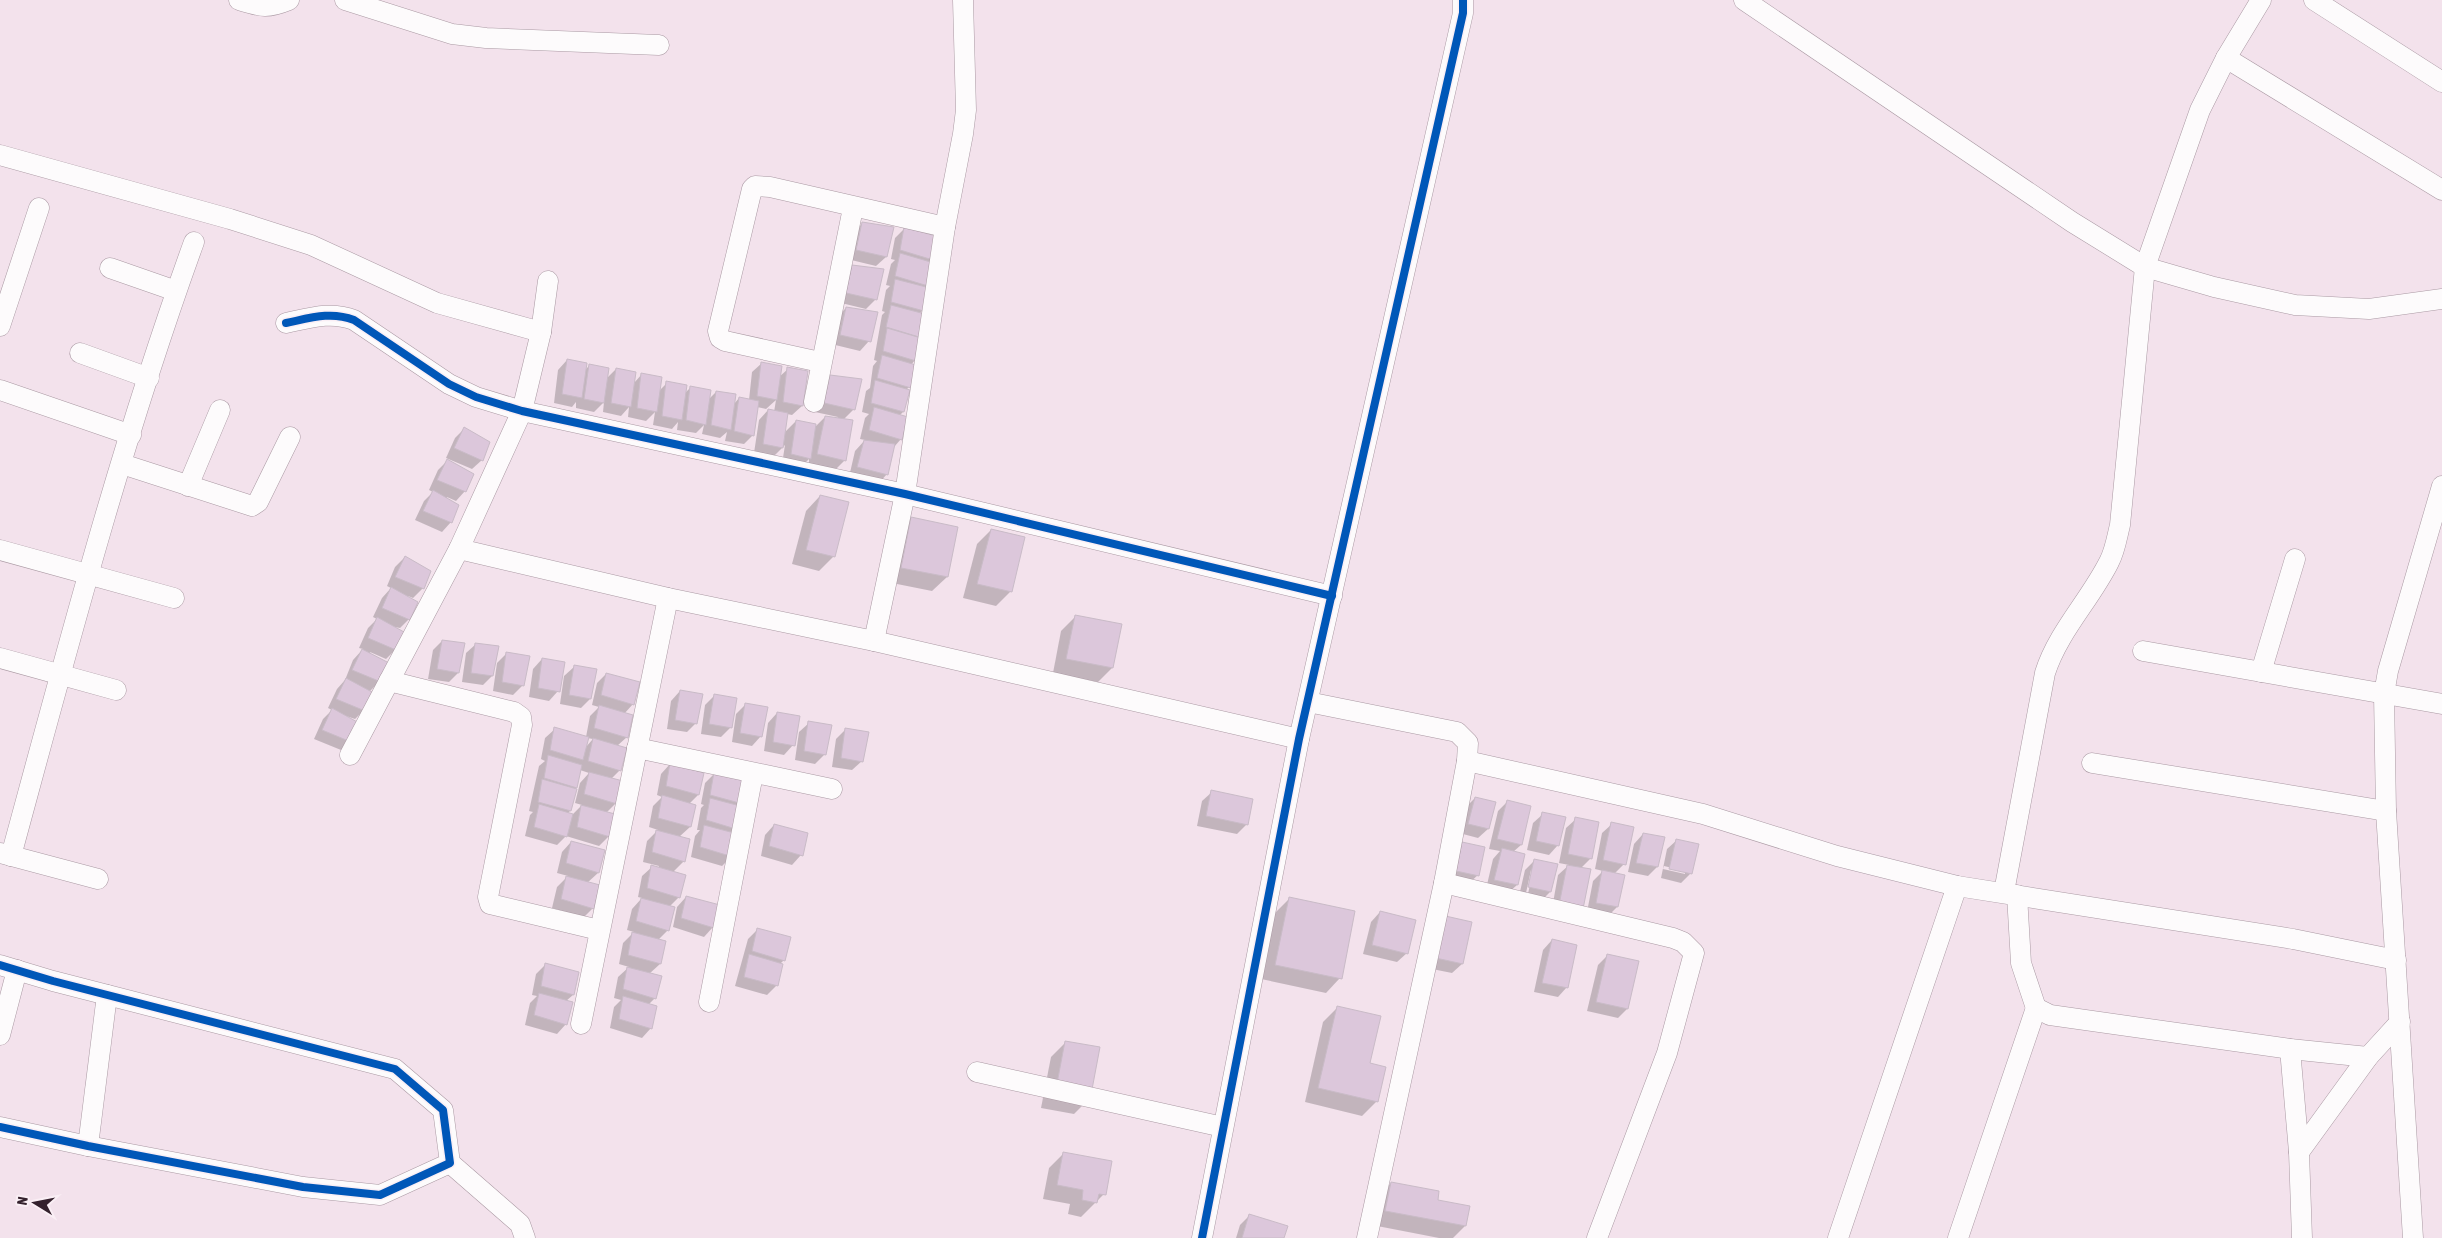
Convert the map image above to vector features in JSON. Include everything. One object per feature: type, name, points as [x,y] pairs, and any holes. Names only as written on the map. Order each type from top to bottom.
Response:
[{"type":"street","points":[[239,0],[263,8],[273,7],[289,0]]},
{"type":"street","points":[[345,0],[452,34],[486,38],[659,45]]},
{"type":"street","points":[[874,641],[905,494],[945,227],[966,110],[963,0]]},
{"type":"street","points":[[1202,1238],[1299,739],[1460,23],[1463,0]]},
{"type":"street","points":[[1744,0],[2072,222],[2145,267],[2214,287],[2295,304],[2369,309],[2442,299]]},
{"type":"street","points":[[1958,1238],[2036,1008],[2021,963],[2011,893],[2044,673],[2051,654],[2110,562],[2120,525],[2145,267],[2200,110],[2226,58],[2261,0]]},
{"type":"street","points":[[2314,0],[2442,82]]},
{"type":"street","points":[[2226,58],[2442,190]]},
{"type":"street","points":[[0,155],[248,224],[320,249],[437,303],[541,332]]},
{"type":"street","points":[[820,362],[725,342],[720,338],[718,331],[752,189],[755,186],[770,187],[853,208],[945,227]]},
{"type":"street","points":[[0,326],[39,208]]},
{"type":"street","points":[[814,402],[820,362],[853,208]]},
{"type":"street","points":[[98,878],[6,854],[60,676],[87,576],[176,291],[194,242]]},
{"type":"street","points":[[110,268],[176,291]]},
{"type":"street","points":[[350,755],[459,549],[522,411],[541,332],[548,281]]},
{"type":"street","points":[[286,323],[326,314],[341,314],[354,320],[448,384],[476,397],[522,411],[905,494],[1332,596]]},
{"type":"street","points":[[80,353],[149,378]]},
{"type":"street","points":[[0,390],[131,434]]},
{"type":"street","points":[[188,486],[220,410]]},
{"type":"street","points":[[122,464],[248,506],[255,504],[290,437]]},
{"type":"street","points":[[2413,1238],[2386,811],[2384,694],[2388,671],[2442,486]]},
{"type":"street","points":[[459,549],[668,598],[874,641],[1299,739]]},
{"type":"street","points":[[0,550],[87,576],[174,598]]},
{"type":"street","points":[[2261,672],[2295,559]]},
{"type":"street","points":[[580,1024],[668,598]]},
{"type":"street","points":[[2143,651],[2442,704]]},
{"type":"street","points":[[0,658],[116,690]]},
{"type":"street","points":[[389,681],[514,712],[521,718],[522,725],[488,897],[490,904],[599,930]]},
{"type":"street","points":[[1308,702],[1457,732],[1468,743],[1467,762],[1444,883],[1367,1238]]},
{"type":"street","points":[[637,748],[753,774],[832,789]]},
{"type":"street","points":[[1467,762],[1704,814],[1837,856],[1957,886],[2293,939],[2396,960]]},
{"type":"street","points":[[2092,762],[2386,811]]},
{"type":"street","points":[[708,1002],[753,774]]},
{"type":"street","points":[[1444,883],[1673,938],[1684,942],[1694,953],[1667,1053],[1597,1238]]},
{"type":"street","points":[[1838,1238],[1957,886]]},
{"type":"street","points":[[0,1035],[8,968],[395,1069],[444,1110],[450,1163],[520,1224],[525,1238]]},
{"type":"street","points":[[88,1146],[107,995]]},
{"type":"street","points":[[2036,1008],[2050,1015],[2290,1049],[2368,1057]]},
{"type":"street","points":[[2299,1152],[2368,1057],[2400,1022]]},
{"type":"street","points":[[2290,1049],[2299,1152],[2302,1238]]},
{"type":"street","points":[[977,1072],[1223,1127]]},
{"type":"street","points":[[0,1127],[88,1146],[303,1187],[380,1195],[450,1163]]},
{"type":"building","points":[[862,222],[894,227],[887,257],[856,250]]},
{"type":"building","points":[[904,227],[939,237],[933,260],[900,250]]},
{"type":"building","points":[[900,253],[934,263],[928,286],[895,276]]},
{"type":"building","points":[[852,265],[884,269],[877,300],[846,293]]},
{"type":"building","points":[[895,279],[930,288],[924,311],[891,302]]},
{"type":"building","points":[[891,305],[925,314],[919,337],[886,327]]},
{"type":"building","points":[[846,307],[878,312],[871,342],[840,335]]},
{"type":"building","points":[[887,328],[921,338],[916,361],[883,351]]},
{"type":"building","points":[[882,355],[916,365],[911,388],[877,378]]},
{"type":"building","points":[[567,359],[587,363],[582,398],[562,394]]},
{"type":"building","points":[[761,362],[782,366],[777,400],[757,396]]},
{"type":"building","points":[[589,364],[609,368],[604,403],[584,399]]},
{"type":"building","points":[[787,367],[808,371],[803,406],[783,402]]},
{"type":"building","points":[[616,368],[636,372],[631,407],[611,403]]},
{"type":"building","points":[[641,373],[662,377],[657,412],[637,408]]},
{"type":"building","points":[[830,375],[862,379],[855,410],[824,403]]},
{"type":"building","points":[[875,380],[910,390],[904,412],[871,403]]},
{"type":"building","points":[[666,381],[687,385],[682,420],[662,416]]},
{"type":"building","points":[[690,386],[711,390],[706,425],[686,420]]},
{"type":"building","points":[[716,391],[736,394],[731,430],[711,425]]},
{"type":"building","points":[[739,397],[759,401],[754,436],[734,431]]},
{"type":"building","points":[[874,407],[908,417],[902,440],[869,430]]},
{"type":"building","points":[[768,409],[788,413],[783,448],[763,444]]},
{"type":"building","points":[[825,416],[853,420],[846,461],[817,454]]},
{"type":"building","points":[[796,420],[816,424],[811,459],[791,454]]},
{"type":"building","points":[[464,427],[490,442],[483,461],[454,448]]},
{"type":"building","points":[[864,440],[895,444],[888,475],[857,467]]},
{"type":"building","points":[[447,459],[474,474],[466,492],[437,480]]},
{"type":"building","points":[[433,490],[459,505],[452,523],[423,511]]},
{"type":"building","points":[[820,495],[849,502],[835,557],[806,550]]},
{"type":"building","points":[[911,517],[958,527],[948,577],[901,568]]},
{"type":"building","points":[[991,529],[1025,537],[1012,592],[977,584]]},
{"type":"building","points":[[405,556],[431,571],[424,589],[395,577]]},
{"type":"building","points":[[391,587],[418,602],[410,620],[382,608]]},
{"type":"building","points":[[1075,615],[1122,624],[1113,668],[1066,659]]},
{"type":"building","points":[[377,617],[404,632],[396,650],[368,638]]},
{"type":"building","points":[[442,640],[465,643],[459,673],[437,669]]},
{"type":"building","points":[[475,643],[499,646],[493,676],[471,673]]},
{"type":"building","points":[[362,649],[389,663],[381,682],[352,670]]},
{"type":"building","points":[[506,652],[530,656],[524,686],[502,682]]},
{"type":"building","points":[[542,658],[565,662],[560,692],[538,688]]},
{"type":"building","points":[[574,665],[597,669],[591,699],[569,695]]},
{"type":"building","points":[[606,673],[640,682],[634,705],[601,695]]},
{"type":"building","points":[[346,678],[372,692],[365,711],[336,699]]},
{"type":"building","points":[[680,690],[703,694],[697,724],[675,720]]},
{"type":"building","points":[[714,694],[737,698],[732,728],[709,724]]},
{"type":"building","points":[[745,703],[768,707],[762,737],[740,733]]},
{"type":"building","points":[[599,705],[633,715],[628,738],[594,728]]},
{"type":"building","points":[[332,708],[359,723],[351,742],[322,730]]},
{"type":"building","points":[[777,712],[800,716],[795,746],[773,742]]},
{"type":"building","points":[[808,721],[832,725],[826,755],[804,751]]},
{"type":"building","points":[[554,727],[589,737],[583,760],[550,750]]},
{"type":"building","points":[[845,728],[869,732],[863,762],[841,758]]},
{"type":"building","points":[[593,738],[627,748],[621,771],[588,761]]},
{"type":"building","points":[[548,755],[582,765],[577,788],[544,778]]},
{"type":"building","points":[[670,763],[704,773],[699,795],[666,786]]},
{"type":"building","points":[[589,772],[623,781],[617,804],[584,794]]},
{"type":"building","points":[[714,772],[749,781],[743,804],[710,795]]},
{"type":"building","points":[[542,779],[577,789],[571,811],[538,802]]},
{"type":"building","points":[[1211,790],[1253,799],[1248,825],[1206,816]]},
{"type":"building","points":[[662,795],[696,805],[691,827],[658,818]]},
{"type":"building","points":[[1475,797],[1496,802],[1489,829],[1468,824]]},
{"type":"building","points":[[710,798],[744,807],[739,830],[706,820]]},
{"type":"building","points":[[1507,800],[1531,806],[1522,845],[1497,839]]},
{"type":"building","points":[[539,804],[573,814],[567,837],[534,827]]},
{"type":"building","points":[[581,805],[615,814],[610,837],[577,827]]},
{"type":"building","points":[[1542,812],[1566,817],[1559,846],[1536,841]]},
{"type":"building","points":[[1575,817],[1599,822],[1592,859],[1568,854]]},
{"type":"building","points":[[1611,822],[1634,827],[1626,865],[1603,860]]},
{"type":"building","points":[[774,824],[808,833],[803,856],[769,846]]},
{"type":"building","points":[[704,825],[738,834],[733,857],[700,847]]},
{"type":"building","points":[[656,830],[690,839],[685,862],[652,852]]},
{"type":"building","points":[[1643,833],[1665,837],[1658,867],[1636,863]]},
{"type":"building","points":[[1676,839],[1699,844],[1692,874],[1669,869]]},
{"type":"building","points":[[571,841],[605,850],[599,873],[566,863]]},
{"type":"building","points":[[1462,842],[1485,847],[1479,876],[1456,871]]},
{"type":"building","points":[[1502,848],[1525,854],[1518,885],[1494,880]]},
{"type":"building","points":[[1534,859],[1558,864],[1551,892],[1528,887]]},
{"type":"building","points":[[651,865],[686,875],[680,898],[647,888]]},
{"type":"building","points":[[1567,865],[1591,869],[1583,909],[1559,905]]},
{"type":"building","points":[[1602,870],[1625,875],[1618,907],[1596,903]]},
{"type":"building","points":[[566,876],[600,885],[594,909],[561,899]]},
{"type":"building","points":[[686,896],[720,905],[714,928],[681,918]]},
{"type":"building","points":[[1289,897],[1355,911],[1342,979],[1275,965]]},
{"type":"building","points":[[641,898],[675,907],[669,931],[636,921]]},
{"type":"building","points":[[1380,911],[1416,920],[1408,954],[1372,945]]},
{"type":"building","points":[[1441,915],[1472,922],[1463,964],[1431,957]]},
{"type":"building","points":[[757,928],[791,937],[785,961],[752,951]]},
{"type":"building","points":[[632,932],[666,941],[661,964],[628,955]]},
{"type":"building","points":[[1552,939],[1577,945],[1568,988],[1542,983]]},
{"type":"building","points":[[749,954],[783,964],[778,986],[744,977]]},
{"type":"building","points":[[1607,954],[1639,961],[1628,1009],[1596,1002]]},
{"type":"building","points":[[545,963],[579,972],[574,995],[541,986]]},
{"type":"building","points":[[627,967],[662,976],[656,999],[623,989]]},
{"type":"building","points":[[539,993],[573,1002],[567,1025],[534,1015]]},
{"type":"building","points":[[623,996],[657,1006],[652,1029],[619,1019]]},
{"type":"building","points":[[1337,1006],[1381,1016],[1370,1063],[1386,1067],[1378,1102],[1318,1088]]},
{"type":"building","points":[[1065,1041],[1100,1047],[1090,1100],[1055,1094]]},
{"type":"building","points":[[1063,1152],[1112,1161],[1106,1195],[1099,1194],[1097,1203],[1082,1200],[1083,1190],[1057,1185]]},
{"type":"building","points":[[1391,1182],[1439,1191],[1438,1200],[1470,1206],[1466,1226],[1385,1211]]},
{"type":"building","points":[[1249,1214],[1288,1226],[1284,1238],[1242,1238]]},
{"type":"cycle path","points":[[1202,1238],[1299,739],[1463,13],[1463,0]]},
{"type":"cycle path","points":[[286,323],[312,317],[329,316],[345,317],[354,320],[449,384],[476,397],[522,411],[905,494],[1332,596]]},
{"type":"cycle path","points":[[0,965],[53,981],[395,1069],[443,1110],[450,1163],[380,1195],[303,1187],[88,1146],[0,1127]]}]
